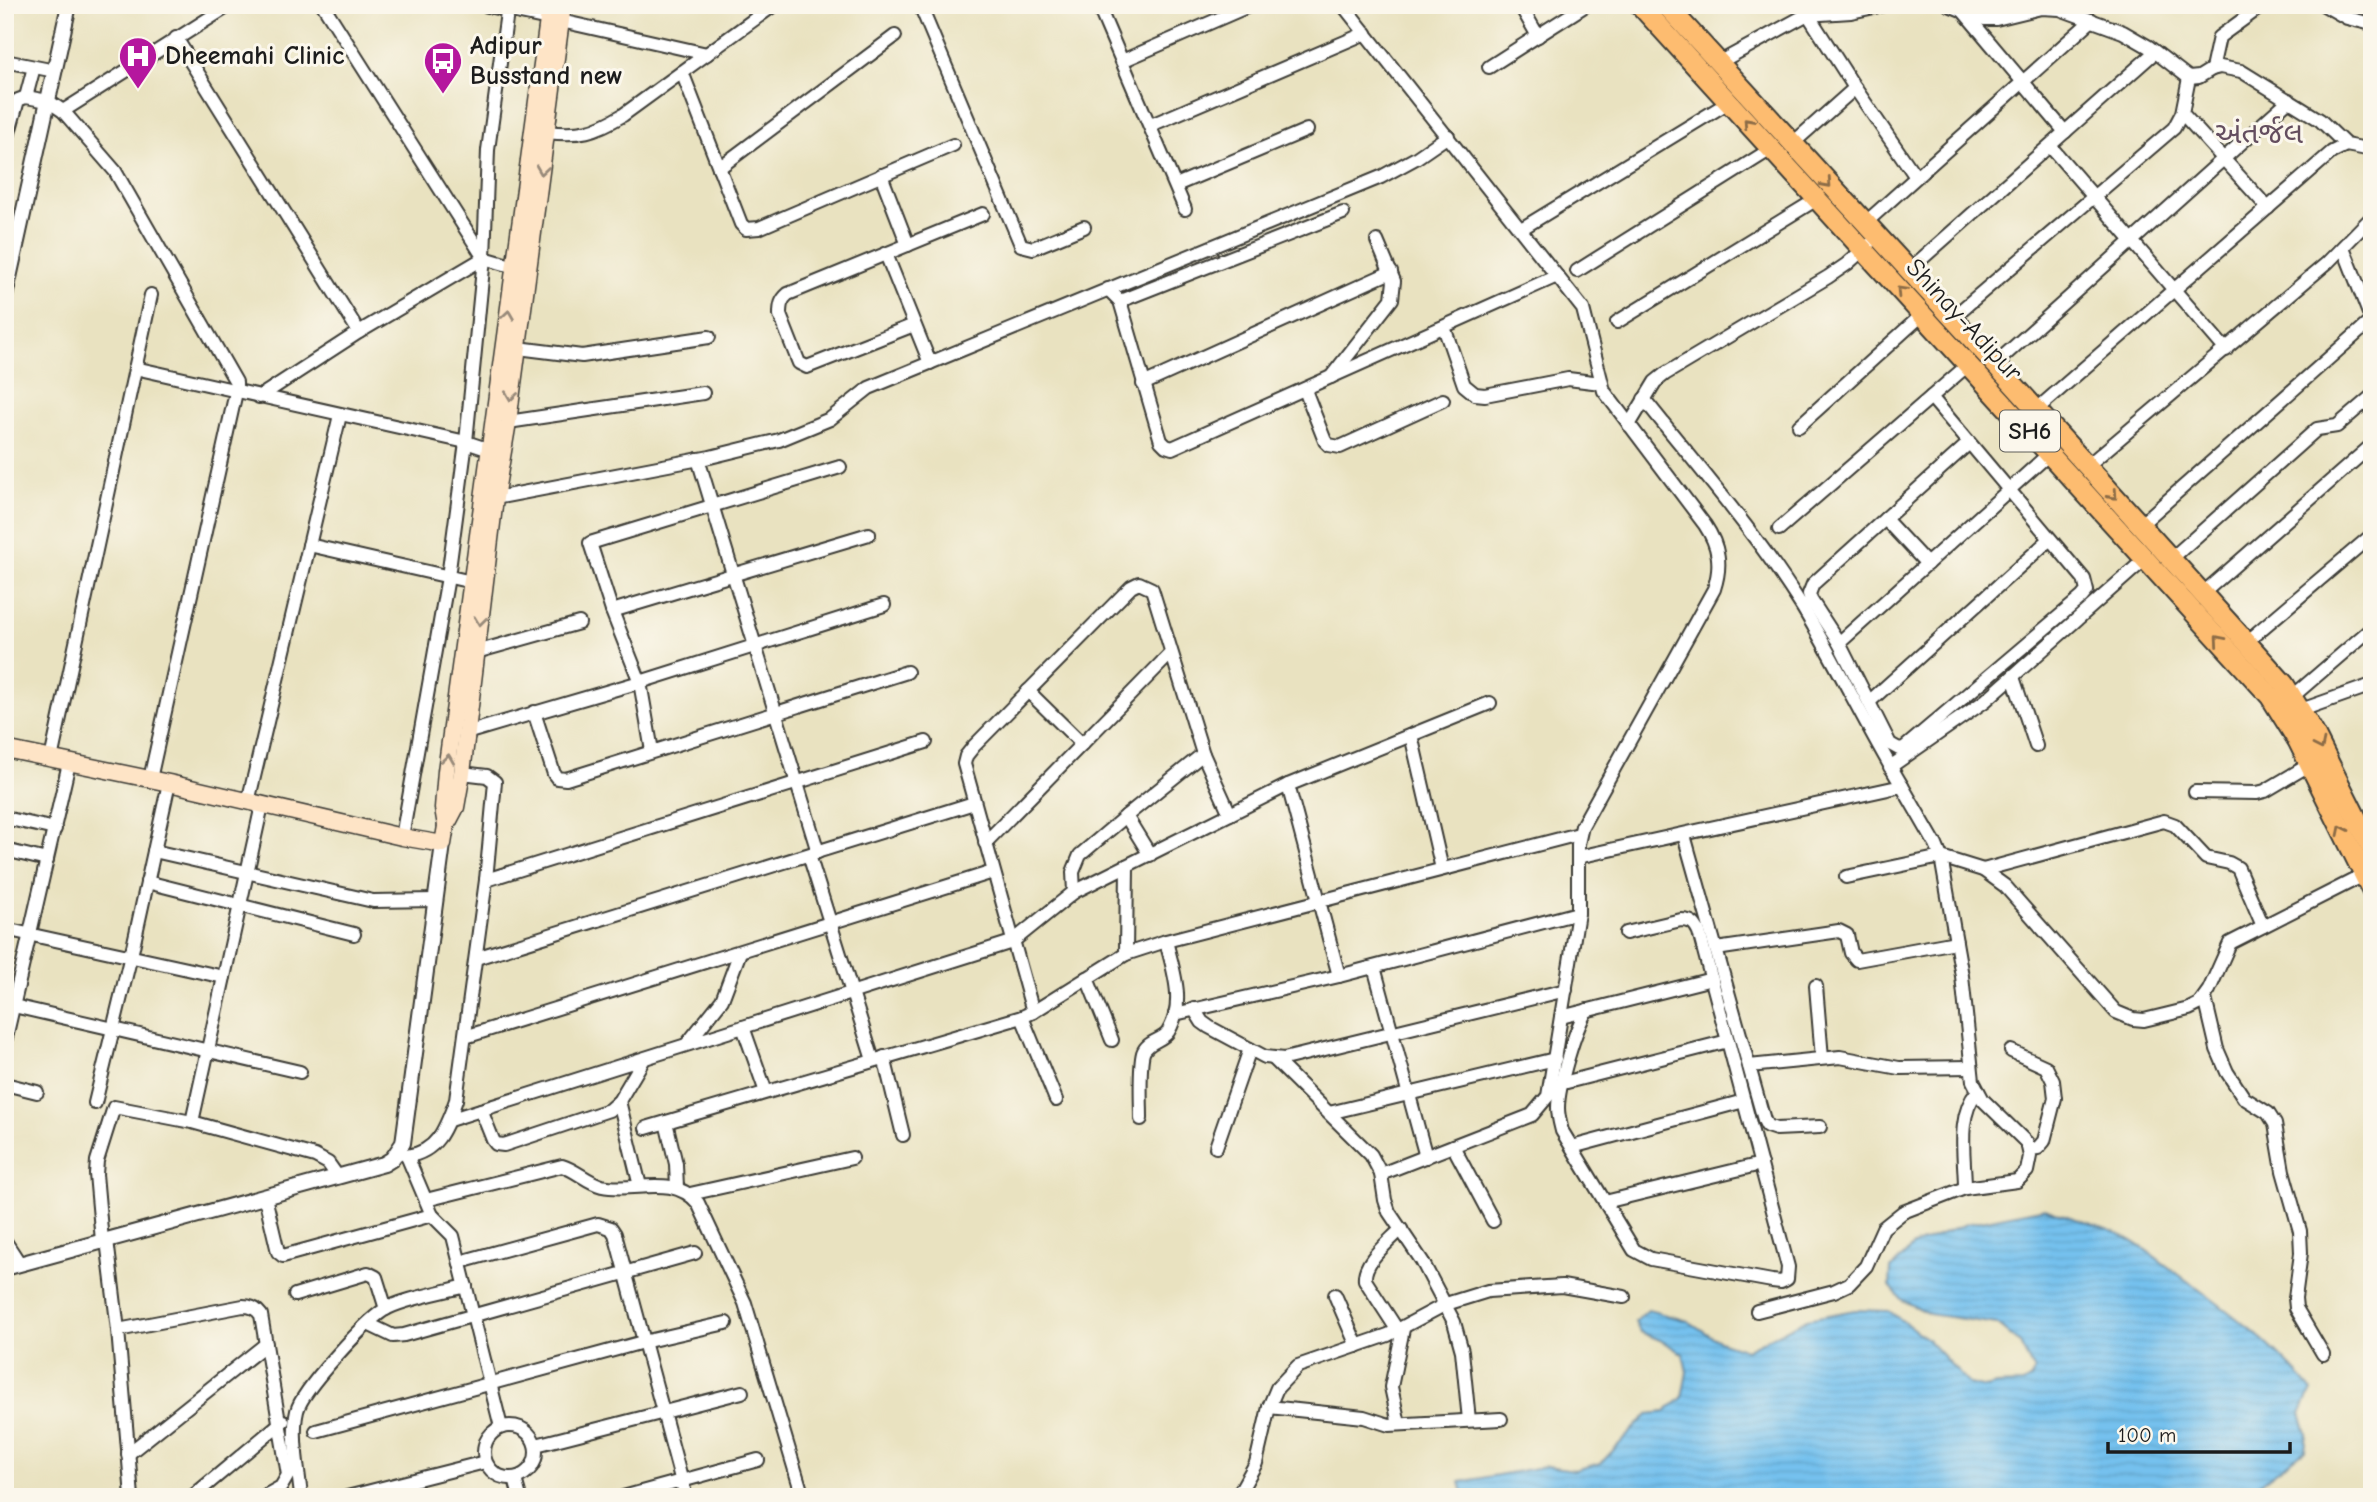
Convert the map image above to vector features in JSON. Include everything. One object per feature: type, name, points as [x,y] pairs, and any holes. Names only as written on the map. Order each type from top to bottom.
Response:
[{"type":"main road","name":"Shinay-Adipur","points":[[1640,5],[1817,199],[1908,271],[2284,684],[2297,704],[2368,867]]},
{"type":"main road","name":"Shinay-Adipur","points":[[1666,5],[1792,145],[1868,237],[1923,314],[2270,696],[2368,867]]},
{"type":"main road","points":[[5,749],[443,844],[446,826],[456,807],[462,774],[495,498],[508,422],[547,132],[556,12]]},
{"type":"main road","points":[[446,826],[443,808],[446,771],[514,267],[556,12]]},
{"type":"street","points":[[5,296],[69,5]]},
{"type":"street","points":[[63,111],[230,5]]},
{"type":"street","points":[[323,5],[484,258],[514,267]]},
{"type":"street","points":[[488,5],[556,12],[707,54]]},
{"type":"street","points":[[547,132],[568,135],[587,133],[605,126],[774,5]]},
{"type":"street","points":[[920,5],[1021,245],[1033,248],[1084,227]]},
{"type":"street","points":[[1097,5],[1185,209]]},
{"type":"street","points":[[1122,61],[1251,5]]},
{"type":"street","points":[[1343,5],[1583,309],[1601,383],[1611,402],[1714,539],[1719,574],[1714,589],[1586,816],[1579,834],[1578,913],[1548,1096],[1532,1115],[1381,1174]]},
{"type":"street","points":[[1520,5],[1538,36]]},
{"type":"street","points":[[1489,67],[1586,5]]},
{"type":"street","points":[[1718,63],[1804,10],[1851,12],[1884,5]]},
{"type":"street","points":[[1949,5],[1984,19],[1996,19],[2049,7],[2123,32],[2189,78],[2199,77],[2220,67],[2241,71],[2320,120],[2346,145],[2372,150]]},
{"type":"street","points":[[2211,69],[2219,37],[2263,5]]},
{"type":"street","points":[[2325,5],[2347,18],[2372,24]]},
{"type":"street","points":[[402,837],[448,577],[466,442],[484,258],[488,150],[508,7]]},
{"type":"street","points":[[1804,10],[1916,177]]},
{"type":"street","points":[[1963,11],[2065,132]]},
{"type":"street","points":[[1629,425],[1655,382],[1665,374],[1847,264],[1916,177],[2092,20]]},
{"type":"street","points":[[1151,125],[1366,33]]},
{"type":"street","points":[[719,168],[895,36]]},
{"type":"street","points":[[176,38],[359,332]]},
{"type":"street","points":[[1908,271],[2155,52]]},
{"type":"street","points":[[5,61],[55,71]]},
{"type":"street","points":[[26,97],[34,67]]},
{"type":"street","points":[[682,72],[741,224],[746,229],[752,229],[953,145]]},
{"type":"street","points":[[1952,318],[2174,128],[2182,113],[2189,78]]},
{"type":"street","points":[[1792,145],[1855,88]]},
{"type":"street","points":[[5,147],[18,100],[26,97],[48,101],[63,111],[115,171],[245,391],[150,779]]},
{"type":"street","points":[[1995,364],[2289,100]]},
{"type":"street","points":[[1521,229],[1729,102]]},
{"type":"street","points":[[2182,113],[2267,208]]},
{"type":"street","points":[[1176,185],[1307,130]]},
{"type":"street","points":[[495,498],[698,459],[779,440],[830,419],[869,388],[1381,177],[1448,136]]},
{"type":"street","points":[[2036,410],[2332,152],[2346,145]]},
{"type":"street","points":[[2050,146],[2226,350]]},
{"type":"street","points":[[1577,271],[1771,149]]},
{"type":"street","points":[[881,175],[908,245]]},
{"type":"street","points":[[1617,322],[1817,199]]},
{"type":"street","points":[[1120,301],[1343,213]]},
{"type":"street","points":[[914,325],[812,366],[802,366],[780,314],[783,298],[788,294],[983,214]]},
{"type":"street","points":[[2087,466],[2226,350],[2343,247],[2372,217]]},
{"type":"street","points":[[1330,378],[1392,299],[1394,281],[1377,241]]},
{"type":"street","points":[[2140,525],[2372,321],[2343,247]]},
{"type":"street","points":[[886,254],[930,363]]},
{"type":"street","points":[[245,391],[359,332],[484,258]]},
{"type":"street","points":[[1143,384],[1391,272]]},
{"type":"street","points":[[1108,289],[1120,301],[1161,441],[1172,448],[1558,276]]},
{"type":"street","points":[[51,759],[151,295]]},
{"type":"street","points":[[1799,426],[1923,314]]},
{"type":"street","points":[[1444,327],[1464,385],[1475,394],[1485,395],[1568,379],[1601,383]]},
{"type":"street","points":[[518,348],[582,356],[709,337]]},
{"type":"street","points":[[1779,529],[1969,364]]},
{"type":"street","points":[[135,368],[466,442],[490,450]]},
{"type":"street","points":[[1305,390],[1325,441],[1334,447],[1340,447],[1443,400]]},
{"type":"street","points":[[508,422],[703,393]]},
{"type":"street","points":[[2171,559],[2317,429],[2322,426],[2337,426],[2372,396]]},
{"type":"street","points":[[1931,397],[2084,579],[2087,591],[1905,748],[1894,748],[1889,744],[1839,643],[1811,600],[1810,589],[1969,443]]},
{"type":"street","points":[[1644,399],[1754,536],[1779,572],[1803,609],[1890,767],[1937,845],[1962,976],[1971,1067],[1977,1092],[2030,1149],[2027,1171],[2022,1178],[1965,1188],[1903,1212],[1887,1223],[1866,1266],[1849,1284],[1834,1291],[1757,1311]]},
{"type":"street","points":[[192,1122],[247,873],[255,804],[309,545],[340,415]]},
{"type":"street","points":[[2202,594],[2372,445]]},
{"type":"street","points":[[1839,643],[2050,453]]},
{"type":"street","points":[[698,459],[798,782],[830,924],[852,992],[879,1059],[903,1135]]},
{"type":"street","points":[[652,751],[640,682],[612,611],[590,543],[840,467]]},
{"type":"street","points":[[1885,519],[1927,564]]},
{"type":"street","points":[[612,611],[869,534]]},
{"type":"street","points":[[2245,643],[2372,535]]},
{"type":"street","points":[[1869,702],[2050,539]]},
{"type":"street","points":[[309,545],[472,582]]},
{"type":"street","points":[[1890,767],[1985,701],[2145,559]]},
{"type":"street","points":[[1056,1100],[1028,1015],[1012,942],[965,773],[966,756],[1131,587],[1139,583],[1146,584],[1152,589],[1203,754],[1230,814]]},
{"type":"street","points":[[466,733],[640,682],[884,605]]},
{"type":"street","points":[[476,652],[579,623]]},
{"type":"street","points":[[2297,704],[2372,628]]},
{"type":"street","points":[[985,843],[1170,654]]},
{"type":"street","points":[[534,712],[554,774],[561,779],[907,672]]},
{"type":"street","points":[[2013,677],[2036,746]]},
{"type":"street","points":[[2297,704],[2372,685]]},
{"type":"street","points":[[1028,691],[1082,744]]},
{"type":"street","points":[[449,1120],[1012,942],[1074,892],[1288,785],[1490,703]]},
{"type":"street","points":[[1410,735],[1442,869]]},
{"type":"street","points":[[486,880],[926,742]]},
{"type":"street","points":[[1074,892],[1073,872],[1080,855],[1203,754]]},
{"type":"street","points":[[5,1042],[9,1005],[30,934],[69,763]]},
{"type":"street","points":[[2195,792],[2257,793],[2309,765]]},
{"type":"street","points":[[5,1268],[384,1164],[403,1154],[428,1150],[449,1120],[456,1100],[477,958],[495,782],[487,776],[462,774]]},
{"type":"street","points":[[95,1103],[131,957],[169,783]]},
{"type":"street","points":[[1288,785],[1339,976]]},
{"type":"street","points":[[1578,857],[1902,786]]},
{"type":"street","points":[[477,958],[974,803]]},
{"type":"street","points":[[1126,816],[1150,855]]},
{"type":"street","points":[[5,818],[55,829]]},
{"type":"street","points":[[1983,870],[2164,821],[2175,825],[2206,858],[2230,863],[2238,869],[2263,926]]},
{"type":"street","points":[[646,1128],[1028,1015],[1126,954],[1166,941],[1579,834]]},
{"type":"street","points":[[1684,835],[1767,1126],[1776,1129],[1820,1127]]},
{"type":"street","points":[[443,844],[403,1154],[432,1215],[453,1236],[501,1427]]},
{"type":"street","points":[[5,850],[47,860]]},
{"type":"street","points":[[154,851],[373,901],[435,900]]},
{"type":"street","points":[[1846,877],[1941,857],[1983,870],[2005,886],[2110,1005],[2123,1016],[2144,1020],[2189,1009],[2205,998],[2230,943],[2368,867]]},
{"type":"street","points":[[1126,954],[1127,866]]},
{"type":"street","points":[[465,1037],[993,872]]},
{"type":"street","points":[[147,882],[354,934]]},
{"type":"street","points":[[1175,1014],[1339,976],[1578,913]]},
{"type":"street","points":[[1587,1010],[1578,1025],[1563,1083],[1558,1108],[1559,1121],[1634,1250],[1650,1259],[1781,1282],[1787,1279],[1788,1267],[1699,932],[1689,920],[1681,920],[1626,933]]},
{"type":"street","points":[[5,929],[224,978]]},
{"type":"street","points":[[1716,949],[1839,931],[1847,935],[1850,953],[1857,960],[1956,942]]},
{"type":"street","points":[[1141,1119],[1143,1054],[1149,1044],[1162,1038],[1168,1031],[1175,1014],[1177,985],[1166,941]]},
{"type":"street","points":[[687,1044],[722,1000],[740,952]]},
{"type":"street","points":[[1374,967],[1426,1157]]},
{"type":"street","points":[[1087,978],[1112,1040]]},
{"type":"street","points":[[1561,1017],[1712,979]]},
{"type":"street","points":[[1816,986],[1822,1058]]},
{"type":"street","points":[[1274,1059],[1295,1057],[1566,990]]},
{"type":"street","points":[[2205,998],[2217,1049],[2227,1072],[2244,1098],[2269,1112],[2276,1124],[2280,1160],[2301,1240],[2296,1308],[2323,1354]]},
{"type":"street","points":[[9,1005],[300,1072]]},
{"type":"street","points":[[1194,1009],[1202,1022],[1209,1027],[1274,1059],[1371,1155],[1381,1174],[1389,1212],[1422,1261],[1454,1322],[1462,1350],[1469,1420]]},
{"type":"street","points":[[743,1027],[766,1092]]},
{"type":"street","points":[[1563,1083],[1728,1041]]},
{"type":"street","points":[[1216,1147],[1250,1049]]},
{"type":"street","points":[[2011,1051],[2046,1067],[2055,1089],[2044,1141],[2038,1148],[2030,1149]]},
{"type":"street","points":[[1749,1066],[1840,1057],[1899,1068],[1971,1067]]},
{"type":"street","points":[[481,1110],[493,1140],[500,1145],[609,1110],[618,1101],[645,1059]]},
{"type":"street","points":[[1329,1113],[1555,1059]]},
{"type":"street","points":[[5,1084],[37,1092]]},
{"type":"street","points":[[1965,1188],[1964,1116],[1969,1101],[1977,1092]]},
{"type":"street","points":[[618,1101],[640,1186]]},
{"type":"street","points":[[1572,1147],[1744,1101]]},
{"type":"street","points":[[132,1497],[118,1330],[96,1174],[97,1161],[114,1107],[192,1122],[315,1156],[328,1163],[338,1177]]},
{"type":"street","points":[[666,1122],[677,1164],[677,1188]]},
{"type":"street","points":[[1453,1146],[1493,1222]]},
{"type":"street","points":[[690,1194],[852,1158]]},
{"type":"street","points":[[1605,1202],[1761,1164]]},
{"type":"street","points":[[425,1200],[562,1166],[599,1185],[663,1185],[690,1194],[698,1203],[744,1303],[803,1497]]},
{"type":"street","points":[[265,1197],[278,1252],[283,1256],[432,1215]]},
{"type":"street","points":[[460,1262],[598,1224],[611,1228],[615,1234],[686,1497]]},
{"type":"street","points":[[1399,1424],[1391,1387],[1401,1330],[1365,1280],[1364,1274],[1368,1264],[1401,1229]]},
{"type":"street","points":[[5,1241],[20,1264]]},
{"type":"street","points":[[368,1324],[393,1336],[404,1335],[695,1253]]},
{"type":"street","points":[[295,1295],[368,1273],[376,1277],[386,1309]]},
{"type":"street","points":[[301,1497],[295,1424],[297,1410],[312,1383],[368,1324],[386,1309],[466,1286]]},
{"type":"street","points":[[1237,1497],[1256,1463],[1269,1407],[1277,1388],[1298,1366],[1401,1330],[1446,1304],[1488,1291],[1562,1286],[1624,1297]]},
{"type":"street","points":[[1335,1295],[1357,1346]]},
{"type":"street","points":[[118,1330],[243,1306],[251,1306],[261,1315],[288,1475],[281,1487],[263,1497]]},
{"type":"street","points":[[316,1431],[643,1342],[726,1323]]},
{"type":"street","points":[[128,1454],[266,1344]]},
{"type":"street","points":[[536,1445],[742,1392]]},
{"type":"street","points":[[1269,1407],[1349,1415],[1389,1425],[1501,1419]]},
{"type":"street","points":[[192,1497],[297,1410]]},
{"type":"street","points":[[501,1427],[518,1427],[526,1431],[536,1445],[535,1462],[523,1475],[515,1479],[498,1476],[485,1462],[488,1438],[501,1427]]},
{"type":"street","points":[[623,1497],[758,1460]]},
{"type":"street","points":[[347,1497],[485,1462]]},
{"type":"street","points":[[515,1479],[520,1497]]},
{"type":"water","points":[[2045,1208],[2107,1229],[2139,1245],[2249,1328],[2298,1374],[2312,1391],[2301,1413],[2307,1434],[2305,1450],[2261,1483],[2253,1497],[1464,1497],[1460,1482],[1547,1466],[1574,1470],[1601,1463],[1648,1414],[1665,1412],[1682,1398],[1687,1372],[1683,1354],[1640,1332],[1635,1322],[1648,1310],[1688,1321],[1719,1341],[1746,1350],[1807,1319],[1855,1310],[1889,1311],[1927,1339],[1969,1384],[1986,1388],[2023,1384],[2031,1379],[2034,1371],[2019,1342],[1997,1324],[1929,1314],[1902,1300],[1890,1286],[1891,1269],[1913,1246],[1966,1224]]},
{"type":"place","name":"Dheemahi Clinic","points":[[138,90]]},
{"type":"place","name":"Adipur Busstand new","points":[[443,95]]},
{"type":"district","name":"અંતર્જલ","points":[[2259,133]]}]
